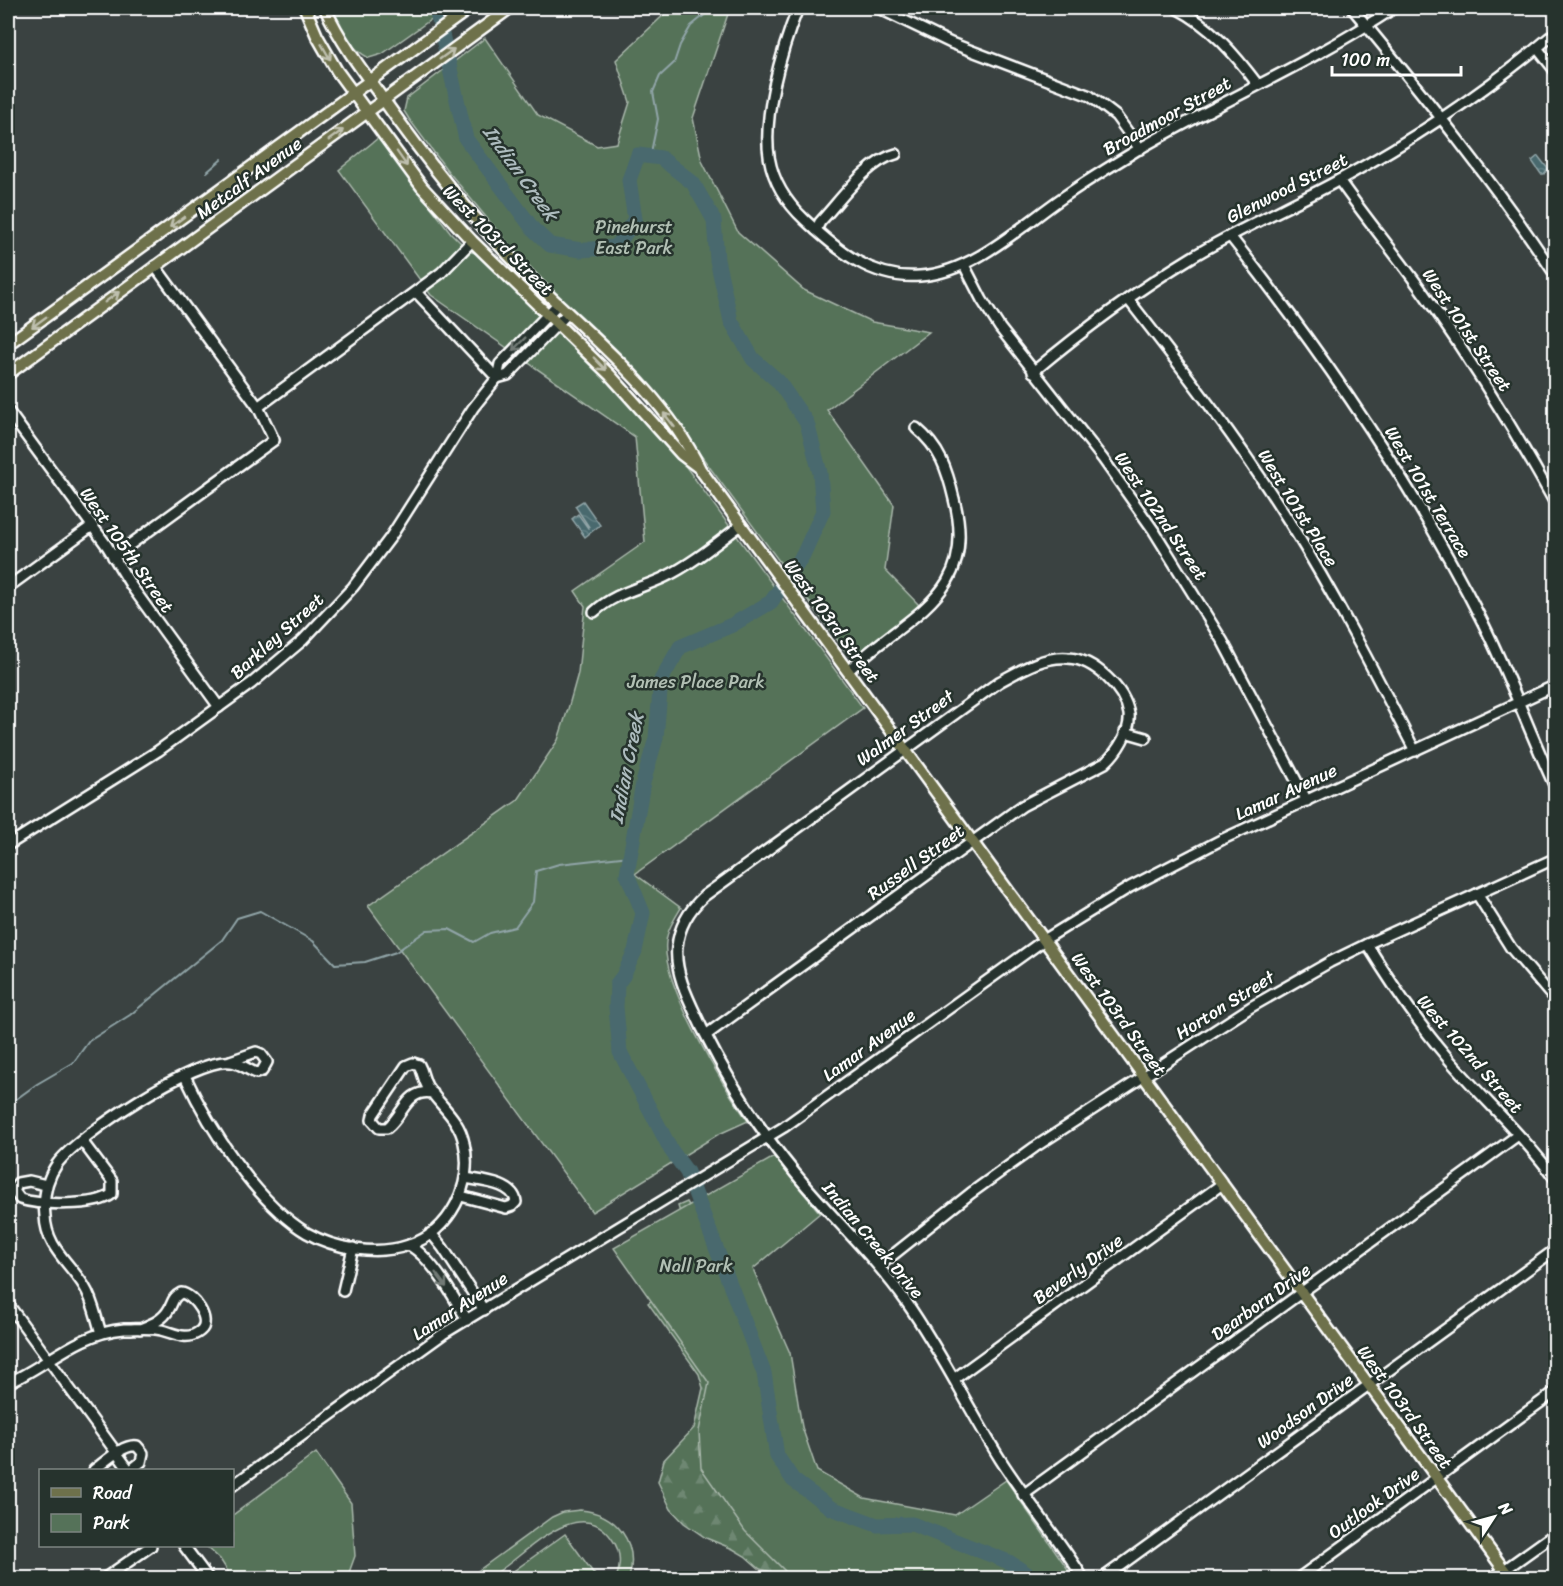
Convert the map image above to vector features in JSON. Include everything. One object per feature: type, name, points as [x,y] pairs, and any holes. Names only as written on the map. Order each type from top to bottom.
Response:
[{"type":"main road","name":"West 103rd Street","points":[[305,8],[317,36],[353,93],[422,187],[472,241],[610,375],[681,454],[700,469]]},
{"type":"main road","name":"West 103rd Street","points":[[325,8],[349,54],[427,162],[507,254],[631,376],[690,447],[700,469],[1507,1575]]},
{"type":"main road","name":"Metcalf Avenue","points":[[8,344],[470,8]]},
{"type":"main road","name":"Metcalf Avenue","points":[[8,374],[507,10]]},
{"type":"street","name":"Broadmoor Street","points":[[798,8],[778,71],[767,128],[766,144],[769,163],[780,189],[792,206],[849,258],[888,274],[919,276],[964,265],[1065,196],[1140,149],[1334,46],[1394,8]]},
{"type":"street","points":[[878,8],[962,48],[1090,96],[1116,116],[1140,149]]},
{"type":"street","points":[[1176,8],[1206,27],[1224,43],[1258,85]]},
{"type":"street","points":[[1352,8],[1442,119],[1556,276]]},
{"type":"street","name":"Glenwood Street","points":[[1033,372],[1065,345],[1128,299],[1194,256],[1339,180],[1442,119],[1556,32]]},
{"type":"street","points":[[1537,48],[1556,72]]},
{"type":"street","points":[[816,230],[820,222],[870,168],[886,156],[896,154]]},
{"type":"street","name":"West 101st Street","points":[[1339,180],[1451,333],[1509,423],[1556,505]]},
{"type":"street","name":"West 101st Terrace","points":[[1230,236],[1313,344],[1352,399],[1407,485],[1484,625],[1556,789]]},
{"type":"street","points":[[258,407],[441,273],[472,241]]},
{"type":"street","name":"West 102nd Street","points":[[964,265],[1000,328],[1103,459],[1154,531],[1191,589],[1252,694],[1307,801]]},
{"type":"street","points":[[113,557],[274,440],[258,407],[155,266]]},
{"type":"street","points":[[416,292],[497,378]]},
{"type":"street","name":"West 101st Place","points":[[1128,299],[1230,433],[1290,522],[1345,615],[1415,751]]},
{"type":"street","name":"Barkley Street","points":[[8,845],[158,751],[258,678],[303,640],[353,587],[390,538],[473,408],[497,378],[500,364],[558,304]]},
{"type":"street","name":"Barkley Street","points":[[497,378],[508,375],[568,313]]},
{"type":"street","name":"West 105th Street","points":[[8,411],[219,707]]},
{"type":"street","points":[[848,671],[938,594],[951,577],[957,563],[961,540],[951,487],[938,452],[916,428]]},
{"type":"street","points":[[594,612],[607,600],[666,577],[697,558],[741,525]]},
{"type":"street","points":[[8,587],[92,526]]},
{"type":"street","name":"Walmer Street","points":[[689,913],[704,896],[999,682],[1048,659],[1067,657],[1087,662],[1100,670],[1110,680],[1129,715],[1125,732]]},
{"type":"street","name":"Lamar Avenue","points":[[234,1485],[385,1375],[467,1320],[767,1138],[1044,940],[1130,887],[1166,867],[1556,685]]},
{"type":"street","points":[[1125,732],[1146,738]]},
{"type":"street","name":"Russell Street","points":[[706,1035],[1031,801],[1099,767],[1116,753],[1125,732]]},
{"type":"street","name":"Horton Street","points":[[879,1266],[970,1193],[1035,1147],[1251,1006],[1367,944],[1556,858]]},
{"type":"street","points":[[1477,894],[1511,948],[1556,1001]]},
{"type":"street","name":"Indian Creek Drive","points":[[689,913],[678,939],[676,957],[682,980],[706,1035],[733,1086],[767,1138],[795,1173],[879,1266],[912,1310],[1023,1495],[1083,1578]]},
{"type":"street","name":"West 102nd Street","points":[[1367,944],[1426,1032],[1556,1180]]},
{"type":"street","points":[[101,1333],[85,1287],[60,1257],[47,1232],[46,1185],[64,1155],[135,1101],[205,1067],[230,1061]]},
{"type":"street","points":[[185,1076],[217,1132],[265,1198],[281,1213],[307,1233],[352,1248],[381,1250],[409,1245],[430,1233],[452,1211],[460,1196],[465,1178],[466,1153],[461,1133],[450,1113],[423,1079],[419,1065],[406,1066],[373,1114],[373,1123],[379,1128],[387,1128],[409,1099],[419,1094],[433,1093]]},
{"type":"street","name":"Dearborn Drive","points":[[1023,1495],[1518,1135]]},
{"type":"street","points":[[46,1185],[24,1181],[18,1183],[14,1191],[20,1199],[45,1204],[100,1201],[112,1194],[112,1181],[82,1141]]},
{"type":"street","points":[[460,1196],[506,1208],[516,1202],[515,1196],[508,1188],[465,1178]]},
{"type":"street","name":"Beverly Drive","points":[[954,1379],[1222,1184]]},
{"type":"street","points":[[430,1233],[444,1248],[484,1310]]},
{"type":"street","points":[[409,1245],[417,1249],[430,1265],[467,1320]]},
{"type":"street","points":[[343,1291],[352,1248]]},
{"type":"street","name":"Woodson Drive","points":[[1103,1578],[1556,1249]]},
{"type":"street","points":[[8,1383],[73,1344],[101,1333],[140,1329],[162,1330],[182,1337],[199,1332],[205,1320],[190,1297],[181,1293],[174,1297],[170,1308],[160,1319],[140,1329]]},
{"type":"street","points":[[8,1304],[129,1469]]},
{"type":"street","name":"Outlook Drive","points":[[1299,1578],[1556,1391]]},
{"type":"street","points":[[95,1469],[133,1445],[141,1449],[142,1458],[131,1469]]},
{"type":"street","points":[[1493,1578],[1507,1575],[1556,1533]]},
{"type":"street","points":[[105,1578],[148,1547]]},
{"type":"street","points":[[185,1547],[208,1578]]},
{"type":"green space","points":[[330,8],[447,8],[382,54],[369,58],[351,43],[341,30]]},
{"type":"green space","name":"Pinehurst East Park","points":[[671,8],[730,8],[693,118],[702,161],[738,232],[804,290],[872,322],[929,332],[827,410],[894,505],[885,570],[919,605],[903,620],[856,655],[851,656],[847,653],[657,396],[598,333],[510,246],[447,170],[404,111],[407,98],[485,38],[538,115],[597,146],[617,143],[630,102],[616,60]]},
{"type":"green space","name":"James Place Park","points":[[378,138],[451,233],[470,252],[479,253],[559,333],[565,335],[681,460],[863,708],[635,874],[681,908],[666,942],[667,960],[673,982],[683,1008],[710,1060],[748,1121],[717,1135],[592,1212],[368,906],[518,800],[558,740],[578,673],[585,606],[575,591],[645,542],[635,437],[431,295],[339,170]]},
{"type":"green space","name":"Nall Park","points":[[774,1157],[820,1213],[753,1269],[790,1353],[802,1427],[817,1471],[864,1498],[955,1515],[1006,1480],[1074,1578],[792,1578],[745,1531],[701,1468],[699,1431],[709,1383],[614,1248]]},
{"type":"green space","points":[[687,1202],[692,1210],[761,1443],[988,1578],[778,1578],[771,1572],[760,1569],[733,1549],[706,1538],[684,1523],[671,1509],[658,1482],[664,1460],[694,1428],[703,1388],[699,1374],[648,1303],[654,1299],[682,1219],[678,1206]]},
{"type":"green space","points":[[316,1453],[351,1503],[355,1556],[347,1578],[232,1578],[220,1559],[207,1547],[234,1547],[234,1514]]},
{"type":"green space","points":[[580,1510],[605,1517],[622,1532],[631,1553],[629,1578],[616,1578],[619,1558],[615,1544],[600,1527],[587,1522],[573,1523],[558,1528],[492,1576],[482,1579],[468,1578],[552,1517],[563,1512]]},
{"type":"green space","points":[[565,1534],[597,1578],[504,1578]]},
{"type":"water","points":[[1538,156],[1548,169],[1544,174],[1541,174],[1532,161]]},
{"type":"water","points":[[583,501],[600,525],[585,537],[572,519],[578,514],[589,527],[575,506]]},
{"type":"waterway","name":"Indian Creek","points":[[436,8],[466,139],[533,229],[550,245],[581,250],[616,247],[635,219],[629,180],[638,155],[661,158],[693,183],[714,220],[717,260],[731,321],[753,359],[778,381],[807,423],[820,473],[823,511],[803,555],[771,602],[732,625],[680,647],[661,680],[656,738],[643,783],[627,874],[643,913],[635,951],[617,984],[616,1007],[620,1052],[671,1150],[687,1172],[764,1373],[777,1456],[793,1480],[831,1508],[877,1525],[912,1524],[1009,1562],[1033,1578]]},
{"type":"waterway","points":[[650,157],[658,119],[653,92],[660,76],[674,63],[680,45],[691,26],[713,8]]},
{"type":"waterway","points":[[207,172],[222,159]]},
{"type":"waterway","points":[[8,1105],[37,1084],[73,1063],[89,1041],[130,1015],[222,940],[237,918],[260,911],[313,941],[335,964],[365,962],[396,952],[427,930],[449,929],[474,942],[490,933],[515,927],[533,902],[536,871],[559,864],[630,856]]}]
